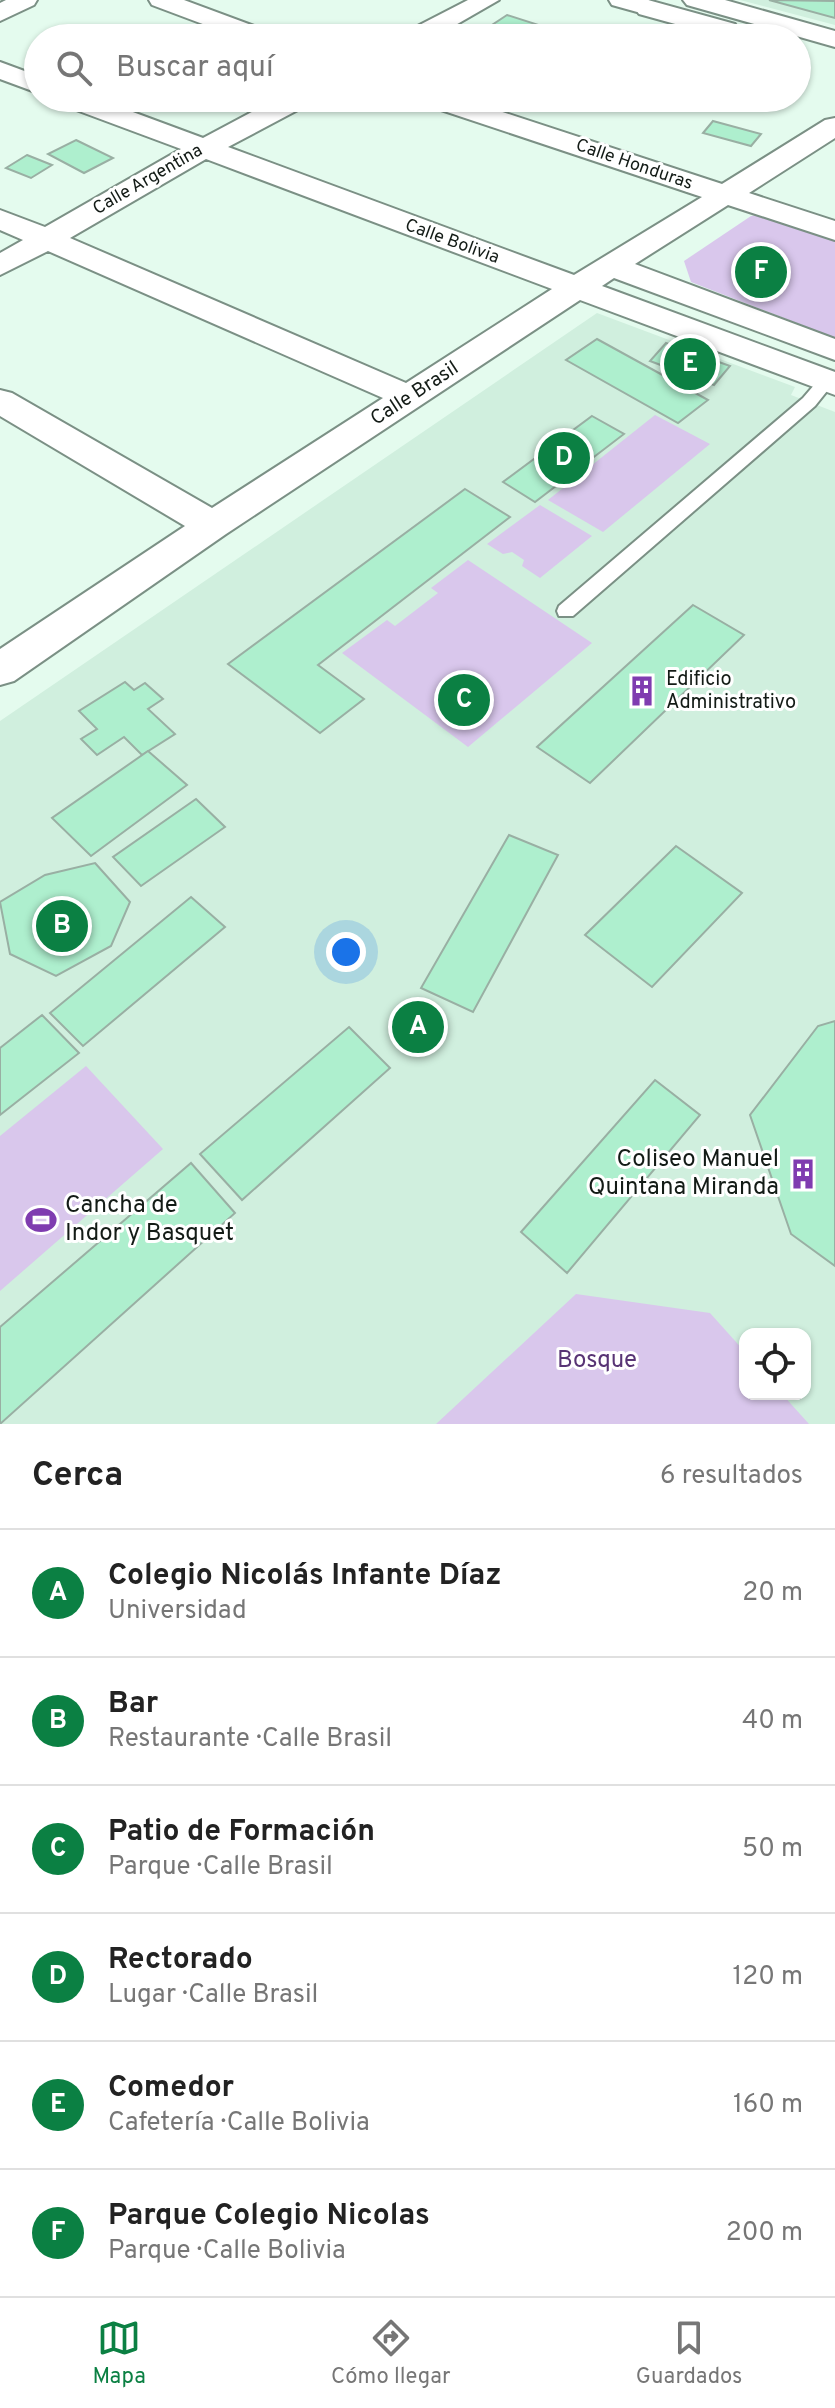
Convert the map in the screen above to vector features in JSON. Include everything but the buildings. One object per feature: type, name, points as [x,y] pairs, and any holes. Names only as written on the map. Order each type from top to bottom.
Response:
[{"type":"main road","points":[[696,0],[782,24]]},
{"type":"main road","points":[[652,4],[711,24]]},
{"type":"main road","points":[[811,32],[835,39]]},
{"type":"main road","points":[[811,55],[835,62]]},
{"type":"street","points":[[0,13],[25,0]]},
{"type":"street","points":[[161,0],[226,24]]},
{"type":"street","points":[[440,24],[487,0]]},
{"type":"street","points":[[621,0],[652,4]]},
{"type":"street","points":[[0,70],[24,79]]},
{"type":"street","name":"Calle Bolivia","points":[[105,112],[576,288],[832,372]]},
{"type":"street","name":"Calle Argentina","points":[[0,266],[273,112]]},
{"type":"street","name":"Calle Honduras","points":[[475,112],[835,231]]},
{"type":"street","name":"Calle Brasil","points":[[0,670],[213,525],[576,288],[835,126]]},
{"type":"street","points":[[0,219],[409,397]]},
{"type":"street","points":[[611,266],[832,372]]},
{"type":"street","points":[[0,401],[213,525]]},
{"type":"lane","points":[[566,611],[809,402],[832,372]]},
{"type":"shaded area","points":[[740,0],[835,0],[835,25]]},
{"type":"shaded area","points":[[597,313],[795,387],[791,395],[835,412],[835,1424],[0,1424],[0,721]]},
{"type":"green space","points":[[760,214],[835,240],[835,338],[691,282],[684,261],[751,216]]},
{"type":"green space","points":[[655,415],[710,444],[603,532],[548,500]]},
{"type":"green space","points":[[540,505],[592,536],[540,578],[522,566],[524,560],[512,552],[503,554],[487,544]]},
{"type":"green space","points":[[468,560],[592,643],[468,747],[342,653],[387,620],[395,626],[438,593],[431,588]]},
{"type":"green space","name":"Cancha de Indor y Basquet","points":[[86,1066],[163,1149],[0,1291],[0,1136]]},
{"type":"green space","name":"Bosque","points":[[576,1294],[710,1313],[739,1345],[739,1400],[787,1400],[809,1424],[436,1424]]},
{"type":"place","name":"Parque Colegio Nicolas","points":[[761,272]]},
{"type":"place","name":"Comedor","points":[[690,364]]},
{"type":"place","name":"Rectorado","points":[[564,458]]},
{"type":"place","name":"Edificio Administrativo","points":[[642,691]]},
{"type":"place","name":"Patio de Formación","points":[[464,700]]},
{"type":"place","name":"Bar","points":[[62,926]]},
{"type":"place","name":"Colegio Nicolás Infante Díaz","points":[[418,1027]]},
{"type":"place","name":"Coliseo Manuel Quintana Miranda","points":[[803,1174]]},
{"type":"place","name":"Cancha de Indor y Basquet","points":[[41,1220]]}]
